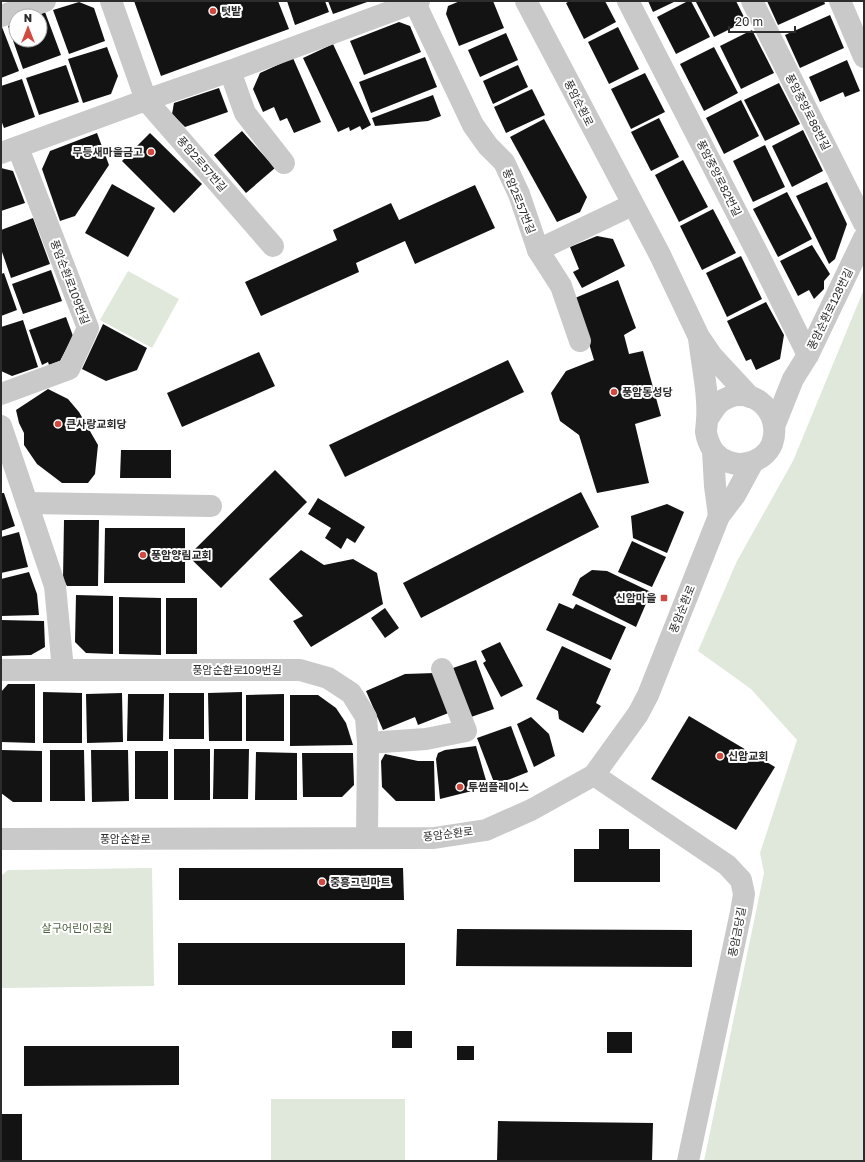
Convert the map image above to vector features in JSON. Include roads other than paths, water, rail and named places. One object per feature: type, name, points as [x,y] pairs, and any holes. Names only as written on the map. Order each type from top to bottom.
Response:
[{"type":"street","points":[[1,16],[45,1]]},
{"type":"street","points":[[111,1],[146,100]]},
{"type":"street","name":"풍암순환로","points":[[1,839],[434,838],[486,830],[531,810],[594,775],[638,714],[648,695],[719,516],[735,495],[753,462],[763,456],[771,447],[775,436],[775,424],[772,414],[765,405],[753,398],[712,356],[699,337],[660,255],[632,205],[526,1]]},
{"type":"street","name":"풍암중앙로82번길","points":[[628,1],[808,355]]},
{"type":"street","name":"풍암중앙로86번길","points":[[752,1],[864,223]]},
{"type":"street","points":[[840,1],[864,57]]},
{"type":"street","name":"풍암2로57번길","points":[[9,151],[417,2],[473,125],[488,146],[504,162],[519,194],[538,250],[561,286],[580,341]]},
{"type":"street","points":[[230,71],[245,112],[284,163]]},
{"type":"street","name":"풍암2로57번길","points":[[146,100],[273,246]]},
{"type":"street","name":"풍암순환로109번길","points":[[1,394],[69,369],[88,328],[9,151]]},
{"type":"street","points":[[538,250],[632,205]]},
{"type":"street","name":"풍암순환로128번길","points":[[775,424],[793,379],[808,355],[864,238]]},
{"type":"street","name":"풍암순환로","points":[[699,337],[706,389],[708,420],[706,431],[708,442],[714,451],[715,486],[719,516]]},
{"type":"street","name":"풍암순환로128번길","points":[[753,398],[793,379]]},
{"type":"street","points":[[708,420],[712,410],[729,397],[740,395],[753,398]]},
{"type":"street","points":[[1,426],[55,586],[64,670]]},
{"type":"street","points":[[714,451],[731,463],[742,464],[753,462]]},
{"type":"street","points":[[27,503],[211,506]]},
{"type":"street","points":[[368,743],[426,739],[466,731],[442,669]]},
{"type":"street","name":"풍암순환로109번길","points":[[1,670],[300,670],[328,678],[351,693],[366,717],[368,743],[367,838]]},
{"type":"street","name":"풍암금당길","points":[[594,775],[727,865],[741,880],[744,894],[742,912],[688,1161]]},
{"type":"place","name":"텃밭","points":[[213,11]]},
{"type":"place","name":"무등새마을금고","points":[[151,152]]},
{"type":"place","name":"풍암동성당","points":[[614,392]]},
{"type":"place","name":"큰사랑교회당","points":[[58,424]]},
{"type":"place","name":"풍암양림교회","points":[[143,555]]},
{"type":"place","name":"신암마을","points":[[664,598]]},
{"type":"place","name":"신암교회","points":[[720,756]]},
{"type":"place","name":"투썸플레이스","points":[[460,787]]},
{"type":"place","name":"중흥그린마트","points":[[322,882]]},
{"type":"park label","name":"살구어린이공원","points":[[77,928]]}]
